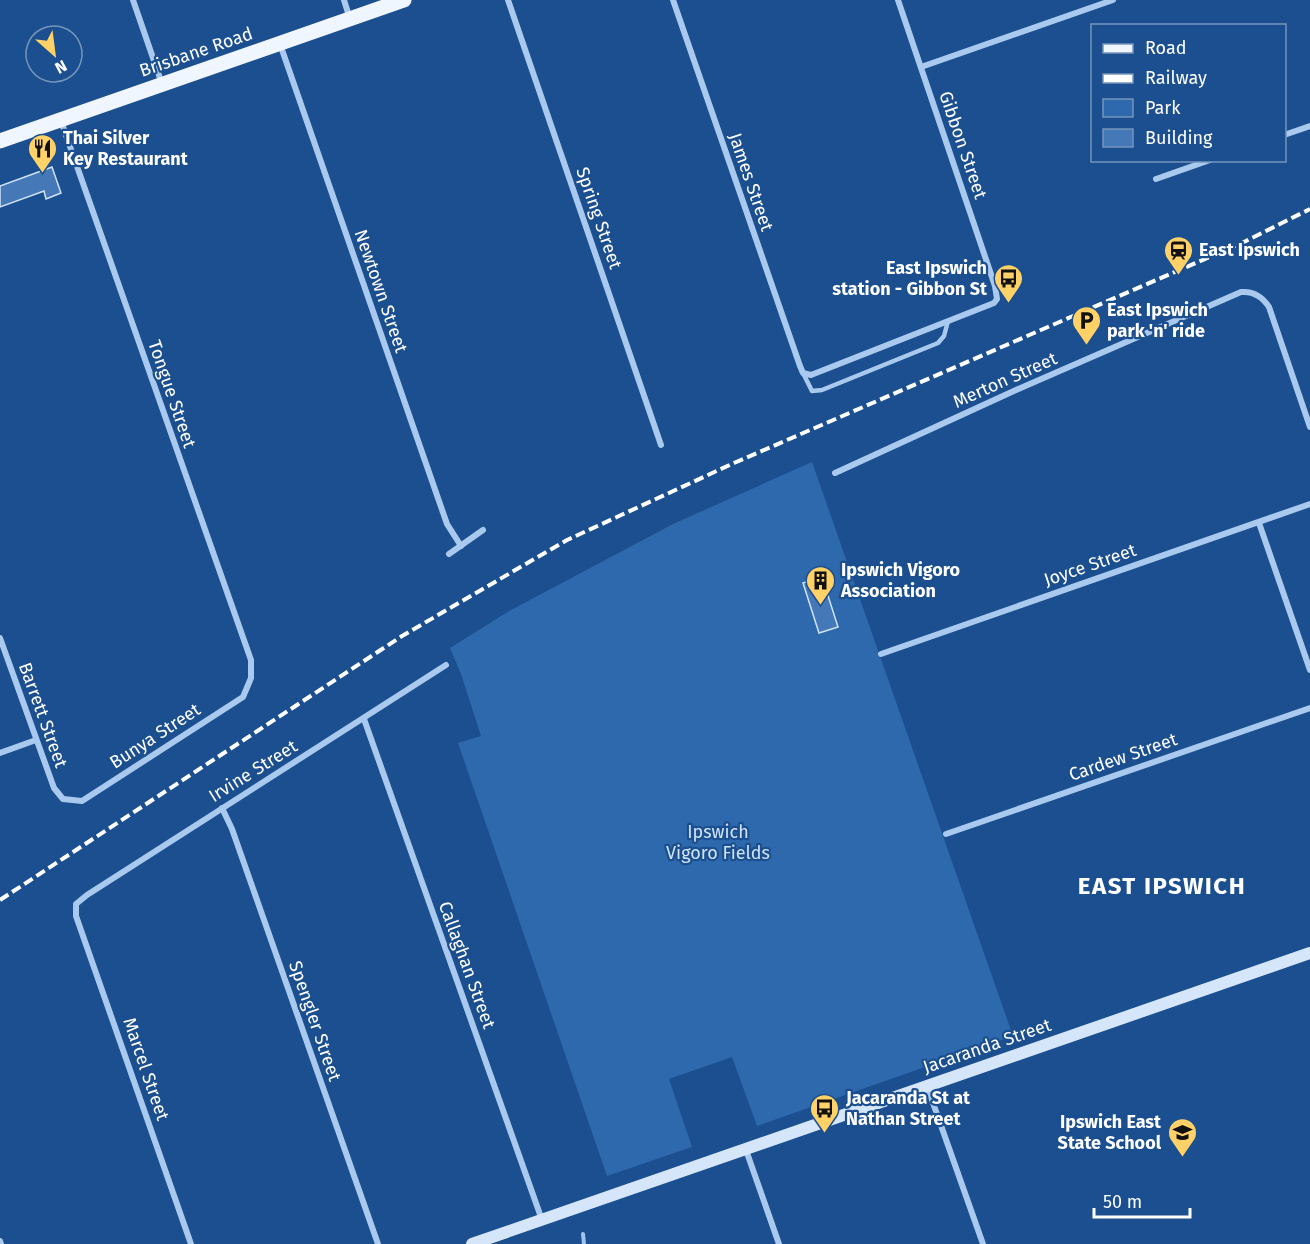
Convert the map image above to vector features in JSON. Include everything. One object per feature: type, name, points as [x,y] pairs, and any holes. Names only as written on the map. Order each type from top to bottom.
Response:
[{"type":"main road","name":"Brisbane Road","points":[[0,141],[404,0]]},
{"type":"street","points":[[133,0],[162,84]]},
{"type":"street","points":[[344,0],[350,19]]},
{"type":"street","name":"Spring Street","points":[[508,0],[661,445]]},
{"type":"street","name":"James Street","points":[[672,0],[803,373]]},
{"type":"street","name":"Gibbon Street","points":[[898,0],[995,286],[997,299],[994,303],[948,321]]},
{"type":"street","points":[[921,67],[1113,0]]},
{"type":"street","name":"Newtown Street","points":[[280,44],[443,513],[460,546]]},
{"type":"street","name":"Tongue Street","points":[[61,120],[250,660],[251,678]]},
{"type":"street","points":[[1286,134],[1310,126]]},
{"type":"street","points":[[1156,179],[1204,162]]},
{"type":"street","name":"Merton Street","points":[[835,474],[1016,390],[1241,292],[1256,294],[1263,298],[1269,307],[1310,427]]},
{"type":"street","points":[[803,373],[811,375],[948,321]]},
{"type":"street","name":"Joyce Street","points":[[880,654],[1310,504]]},
{"type":"street","points":[[1259,522],[1310,670]]},
{"type":"street","points":[[449,554],[483,530]]},
{"type":"street","name":"Barrett Street","points":[[0,638],[54,788],[63,799]]},
{"type":"street","name":"Irvine Street","points":[[76,904],[446,665]]},
{"type":"street","name":"Bunya Street","points":[[63,799],[81,801],[233,704],[243,697],[251,678]]},
{"type":"street","name":"Cardew Street","points":[[946,834],[1310,708]]},
{"type":"street","name":"Callaghan Street","points":[[364,719],[542,1220]]},
{"type":"street","points":[[0,753],[36,740]]},
{"type":"street","name":"Spengler Street","points":[[222,808],[232,829],[378,1244]]},
{"type":"street","name":"Marcel Street","points":[[76,904],[76,916],[191,1244]]},
{"type":"street","name":"Jacaranda Street","points":[[472,1244],[1310,953]]},
{"type":"street","points":[[927,1086],[982,1244]]},
{"type":"street","points":[[746,1150],[779,1244]]},
{"type":"lane","points":[[803,373],[812,391],[822,390],[938,343],[944,336],[948,321]]},
{"type":"green space","name":"Ipswich Vigoro Fields","points":[[812,462],[1013,1036],[757,1126],[732,1057],[669,1079],[692,1147],[607,1176],[458,743],[481,736],[450,648],[511,610],[673,524]]},
{"type":"building","points":[[52,167],[61,193],[46,199],[44,191],[0,207],[0,186]]},
{"type":"building","name":"Ipswich Vigoro Association","points":[[822,577],[838,627],[819,633],[803,583]]},
{"type":"waterway","points":[[583,1234],[584,1244]]},
{"type":"railway","points":[[0,900],[402,636],[567,540],[734,463],[1244,242],[1310,209]]},
{"type":"place","name":"Thai Silver Key Restaurant","points":[[42,174]]},
{"type":"place","name":"East Ipswich","points":[[1178,276]]},
{"type":"place","name":"East Ipswich station - Gibbon St","points":[[1008,304]]},
{"type":"place","name":"East Ipswich park 'n' ride","points":[[1086,346]]},
{"type":"place","name":"Ipswich Vigoro Association","points":[[820,606]]},
{"type":"place","name":"Jacaranda St at Nathan Street","points":[[825,1134]]},
{"type":"place","name":"Ipswich East State School","points":[[1182,1158]]},
{"type":"district","name":"EAST IPSWICH","points":[[1162,886]]}]
